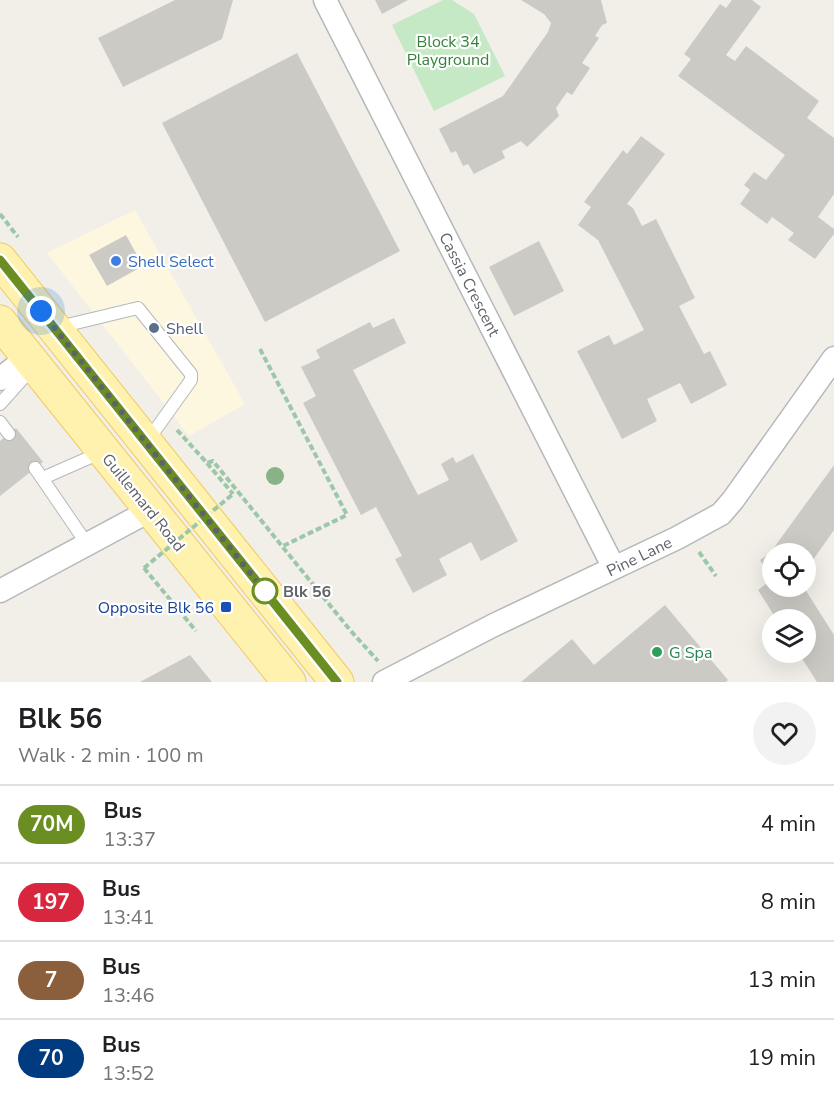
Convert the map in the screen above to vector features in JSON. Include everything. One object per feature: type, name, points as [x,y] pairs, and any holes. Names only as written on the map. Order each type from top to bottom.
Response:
[{"type":"main road","points":[[9,265],[54,328],[155,430],[337,682]]},
{"type":"main road","name":"Guillemard Road","points":[[0,322],[289,682]]},
{"type":"street","name":"Cassia Crescent","points":[[325,0],[614,568]]},
{"type":"street","name":"Pine Lane","points":[[387,680],[492,626],[677,538],[721,514],[834,358]]},
{"type":"street","points":[[0,379],[33,362]]},
{"type":"street","points":[[0,591],[152,510]]},
{"type":"lane","points":[[54,328],[135,308],[141,310],[191,377],[155,430]]},
{"type":"lane","points":[[0,404],[25,376],[33,362]]},
{"type":"lane","points":[[0,422],[9,434]]},
{"type":"lane","points":[[87,544],[39,473],[104,451]]},
{"type":"path","points":[[0,214],[9,265]]},
{"type":"path","points":[[260,349],[347,515],[281,547]]},
{"type":"path","points":[[155,430],[207,463],[233,494],[144,568],[196,631]]},
{"type":"path","points":[[207,463],[213,461],[387,680]]},
{"type":"path","points":[[699,552],[716,576]]},
{"type":"shaded area","name":"Shell","points":[[135,210],[245,404],[189,436],[47,253]]},
{"type":"green space","name":"Block 34 Playground","points":[[443,0],[452,0],[474,14],[505,76],[434,111],[392,25]]},
{"type":"building","points":[[175,0],[233,0],[222,39],[123,87],[98,38]]},
{"type":"building","points":[[375,0],[408,0],[382,14]]},
{"type":"building","points":[[521,0],[601,0],[607,23],[602,25],[595,36],[599,38],[582,63],[590,68],[572,95],[567,92],[556,108],[559,116],[527,147],[521,141],[502,151],[505,158],[474,174],[468,164],[463,166],[456,151],[451,153],[439,129],[503,96],[548,32],[551,23],[544,14]]},
{"type":"building","points":[[732,0],[752,0],[761,7],[726,55],[735,61],[746,46],[819,101],[807,118],[834,138],[834,194],[818,217],[834,229],[834,234],[815,259],[788,240],[794,233],[772,217],[767,224],[740,204],[750,190],[744,185],[754,172],[766,180],[785,155],[678,76],[691,59],[684,54],[720,4],[726,8]]},
{"type":"building","points":[[297,53],[400,251],[265,322],[162,123]]},
{"type":"building","points":[[641,136],[665,154],[627,204],[633,208],[642,226],[656,219],[695,298],[679,306],[704,354],[710,351],[727,385],[691,404],[680,383],[647,399],[657,421],[622,439],[577,351],[609,335],[614,345],[644,330],[598,240],[578,225],[591,207],[584,202],[623,150],[627,154]]},
{"type":"building","name":"Shell Select","points":[[126,235],[143,266],[107,286],[89,255]]},
{"type":"building","points":[[539,241],[564,291],[514,316],[489,267]]},
{"type":"building","points":[[394,318],[406,343],[353,370],[418,495],[449,480],[441,464],[453,457],[456,463],[473,454],[518,541],[481,561],[471,542],[439,559],[447,575],[413,593],[395,559],[402,556],[376,507],[361,515],[303,403],[316,396],[301,367],[320,358],[316,350],[370,322],[373,328]]},
{"type":"building","points":[[16,428],[43,462],[0,496],[0,441]]},
{"type":"building","points":[[834,465],[834,530],[816,556],[816,543],[777,543]]},
{"type":"building","points":[[762,597],[810,597],[834,635],[834,682],[817,682],[805,663],[816,663],[816,609],[770,609]]},
{"type":"building","name":"G Spa","points":[[665,605],[728,680],[726,682],[521,682],[572,639],[594,665]]},
{"type":"building","points":[[190,655],[212,682],[140,682]]},
{"type":"bus line","name":"70M","points":[[0,260],[337,682]]},
{"type":"place","name":"Shell Select","points":[[116,261]]},
{"type":"place","name":"Shell","points":[[154,328]]},
{"type":"place","name":"Blk 56","points":[[265,591]]},
{"type":"place","name":"Opposite Blk 56","points":[[226,607]]},
{"type":"place","name":"G Spa","points":[[657,652]]},
{"type":"route","points":[[41,311],[266,593],[265,591]]}]
